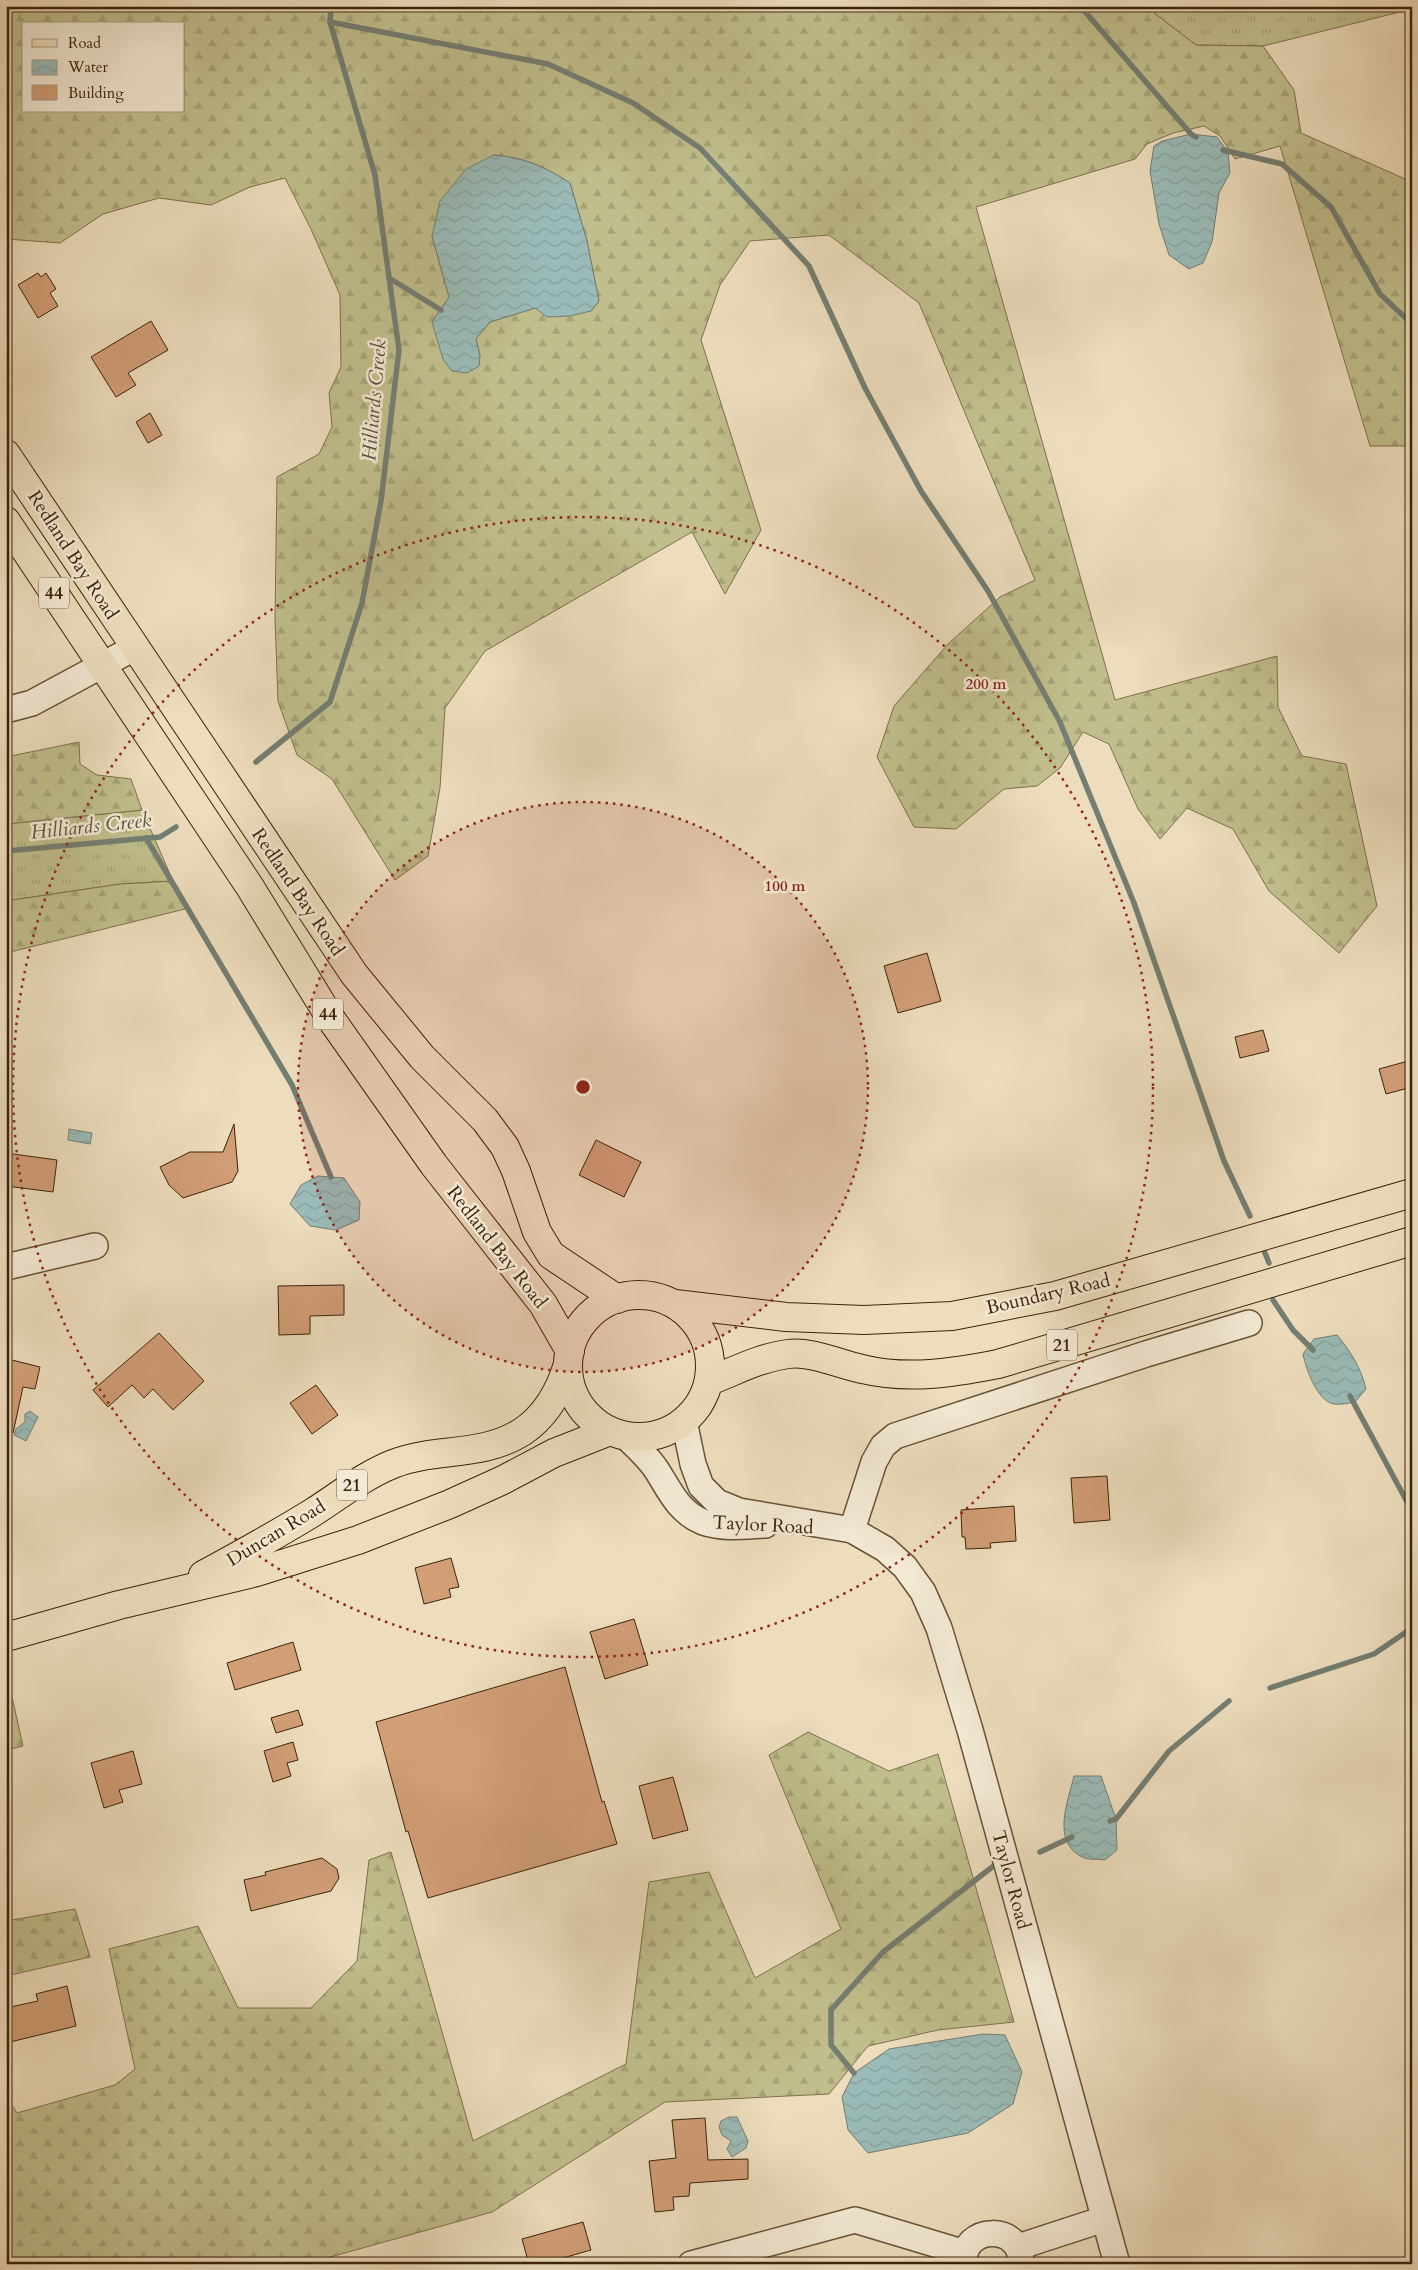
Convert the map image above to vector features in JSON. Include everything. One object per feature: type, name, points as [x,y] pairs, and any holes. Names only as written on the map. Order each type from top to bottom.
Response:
[{"type":"main road","name":"Redland Bay Road","points":[[6,454],[134,648],[354,974],[416,1050],[484,1120],[505,1147],[516,1171],[537,1232],[551,1255],[616,1299]]},
{"type":"main road","name":"Redland Bay Road","points":[[6,521],[250,888],[331,1019],[434,1165],[543,1304],[569,1358]]},
{"type":"main road","name":"Boundary Road","points":[[675,1304],[786,1317],[864,1320],[952,1316],[1055,1296],[1412,1193]]},
{"type":"main road","name":"21","points":[[709,1381],[753,1361],[790,1354],[822,1358],[861,1369],[891,1374],[922,1376],[982,1367],[1412,1241]]},
{"type":"main road","name":"21","points":[[569,1358],[576,1334],[586,1319],[600,1307],[616,1299],[636,1295],[656,1297],[675,1304],[689,1315],[700,1329],[708,1346],[711,1363],[709,1381],[704,1396],[695,1410],[684,1421],[665,1432],[645,1437],[617,1433]]},
{"type":"main road","points":[[569,1358],[571,1385],[579,1404],[592,1420],[617,1433]]},
{"type":"main road","name":"Duncan Road","points":[[119,1605],[197,1578],[261,1544],[351,1486],[394,1464],[425,1457],[488,1448],[523,1431],[542,1414],[562,1387],[569,1358]]},
{"type":"main road","name":"Duncan Road","points":[[6,1637],[119,1605],[258,1572],[358,1540],[450,1504],[503,1480],[554,1453],[617,1433]]},
{"type":"street","points":[[6,710],[32,702],[134,648]]},
{"type":"street","points":[[6,1267],[95,1246]]},
{"type":"street","points":[[852,1530],[874,1462],[883,1446],[895,1436],[1146,1354],[1249,1323]]},
{"type":"street","name":"Taylor Road","points":[[684,1421],[693,1464],[700,1486],[717,1502],[739,1511],[852,1530],[885,1549],[906,1567],[923,1592],[940,1628],[1117,2264]]},
{"type":"street","name":"Taylor Road","points":[[617,1433],[644,1453],[675,1500],[687,1512],[703,1522],[726,1526],[786,1524],[852,1530]]},
{"type":"street","points":[[690,2264],[855,2220],[964,2258],[974,2239],[989,2232],[1006,2235],[1020,2255],[1104,2219]]},
{"type":"green space","points":[[6,6],[1145,6],[1196,45],[1263,46],[1294,90],[1301,133],[1412,182],[1412,446],[1370,446],[1280,146],[1235,159],[1220,136],[1204,126],[1173,133],[1147,144],[1135,159],[976,207],[1115,700],[1277,656],[1278,707],[1302,756],[1346,764],[1377,906],[1339,953],[1269,891],[1233,829],[1187,808],[1160,839],[1138,809],[1109,744],[1083,732],[1060,768],[1037,786],[1004,789],[956,829],[914,827],[877,757],[894,706],[948,644],[1000,597],[1035,580],[919,303],[829,235],[750,241],[720,285],[701,340],[761,530],[725,594],[692,532],[485,651],[445,708],[440,788],[428,856],[395,880],[332,779],[297,755],[278,701],[275,618],[277,477],[319,454],[332,427],[329,393],[341,367],[340,295],[311,229],[285,178],[250,187],[211,205],[159,198],[103,214],[60,243],[6,239]],"holes":[[[494,155],[516,158],[534,164],[570,183],[587,241],[599,301],[591,311],[535,308],[490,322],[476,339],[480,356],[432,322],[449,297],[432,236]]]},
{"type":"green space","points":[[1145,6],[1412,6],[1412,9],[1263,46],[1196,45]]},
{"type":"green space","points":[[79,742],[80,764],[97,775],[131,779],[142,810],[6,824],[6,757]]},
{"type":"green space","points":[[142,810],[173,881],[120,884],[6,901],[6,824]]},
{"type":"green space","points":[[173,881],[189,908],[6,953],[6,901],[120,884]]},
{"type":"green space","points":[[12,1697],[23,1746],[6,1750],[6,1699]]},
{"type":"green space","points":[[808,1732],[889,1771],[938,1754],[1014,2022],[938,2030],[868,2046],[829,2094],[665,2102],[492,2212],[305,2264],[6,2264],[6,2096],[17,2113],[115,2085],[135,2069],[109,1949],[198,1926],[238,2008],[311,2008],[357,1961],[369,1860],[391,1852],[473,2141],[626,2064],[649,1882],[709,1872],[755,1978],[841,1929],[769,1755]]},
{"type":"green space","points":[[75,1909],[90,1957],[6,1976],[6,1921]]},
{"type":"water","points":[[1191,134],[1217,137],[1228,152],[1230,173],[1219,193],[1212,242],[1203,263],[1189,269],[1169,255],[1159,224],[1150,171],[1154,146],[1162,141]]},
{"type":"water","points":[[494,155],[516,158],[534,164],[570,183],[587,241],[599,301],[591,311],[570,316],[547,317],[535,308],[490,322],[476,339],[480,356],[479,366],[467,373],[452,371],[443,359],[432,322],[449,297],[432,236],[440,201],[466,169]]},
{"type":"water","points":[[69,1129],[92,1133],[90,1144],[68,1140]]},
{"type":"water","points":[[318,1176],[344,1178],[360,1202],[359,1220],[336,1230],[310,1226],[290,1204],[301,1185]]},
{"type":"water","points":[[1337,1335],[1355,1360],[1366,1389],[1355,1402],[1345,1404],[1334,1404],[1322,1397],[1313,1384],[1303,1354],[1314,1339]]},
{"type":"water","points":[[30,1411],[38,1417],[26,1441],[14,1435],[16,1429],[25,1422],[25,1414]]},
{"type":"water","points":[[1074,1776],[1101,1776],[1116,1819],[1117,1850],[1105,1860],[1082,1857],[1073,1850],[1067,1841],[1064,1831],[1064,1820]]},
{"type":"water","points":[[983,2034],[1005,2035],[1022,2072],[1013,2104],[968,2133],[868,2153],[848,2130],[842,2097],[854,2073],[889,2049]]},
{"type":"water","points":[[729,2117],[737,2117],[748,2141],[746,2148],[732,2157],[727,2149],[731,2141],[722,2135],[719,2127],[721,2121]]},
{"type":"building","points":[[38,273],[41,277],[46,273],[56,289],[50,293],[58,306],[38,318],[18,285]]},
{"type":"building","points":[[151,321],[168,350],[128,373],[136,385],[116,397],[91,357]]},
{"type":"building","points":[[150,413],[162,435],[148,443],[136,422]]},
{"type":"building","points":[[927,953],[941,1001],[898,1013],[884,966]]},
{"type":"building","points":[[1263,1030],[1269,1051],[1240,1058],[1235,1037]]},
{"type":"building","points":[[1412,1060],[1412,1087],[1386,1094],[1379,1069]]},
{"type":"building","points":[[234,1124],[238,1171],[232,1182],[183,1198],[169,1185],[160,1167],[190,1152],[223,1152]]},
{"type":"building","points":[[596,1140],[641,1162],[624,1197],[579,1175]]},
{"type":"building","points":[[6,1153],[57,1160],[53,1192],[6,1186]]},
{"type":"building","points":[[344,1285],[344,1315],[310,1316],[310,1334],[279,1335],[278,1286]]},
{"type":"building","points":[[159,1333],[204,1381],[173,1410],[153,1389],[144,1398],[132,1385],[108,1407],[93,1390]]},
{"type":"building","points":[[8,1359],[40,1367],[35,1389],[23,1387],[13,1433],[6,1432]]},
{"type":"building","points":[[316,1385],[338,1415],[312,1434],[290,1403]]},
{"type":"building","points":[[1107,1476],[1110,1520],[1074,1523],[1071,1478]]},
{"type":"building","points":[[1014,1506],[1016,1541],[990,1543],[991,1548],[966,1549],[965,1537],[962,1537],[961,1510]]},
{"type":"building","points":[[451,1558],[459,1587],[449,1589],[451,1597],[424,1604],[415,1568]]},
{"type":"building","points":[[634,1619],[648,1665],[605,1679],[590,1632]]},
{"type":"building","points":[[293,1642],[301,1670],[235,1690],[227,1663]]},
{"type":"building","points":[[565,1667],[602,1802],[604,1801],[617,1844],[428,1898],[408,1831],[406,1832],[376,1722]]},
{"type":"building","points":[[298,1710],[303,1725],[276,1733],[271,1718]]},
{"type":"building","points":[[293,1742],[298,1760],[287,1763],[291,1776],[273,1782],[264,1751]]},
{"type":"building","points":[[133,1751],[142,1784],[119,1790],[123,1802],[104,1808],[91,1763]]},
{"type":"building","points":[[673,1777],[688,1830],[653,1839],[639,1786]]},
{"type":"building","points":[[322,1858],[337,1869],[339,1878],[331,1891],[251,1911],[244,1880],[266,1875],[265,1872]]},
{"type":"building","points":[[67,1986],[76,2026],[6,2043],[6,2008],[38,2001],[36,1994]]},
{"type":"building","points":[[705,2118],[708,2160],[748,2159],[748,2179],[690,2183],[689,2196],[673,2197],[674,2210],[655,2212],[649,2161],[676,2158],[672,2120]]},
{"type":"building","points":[[583,2222],[591,2250],[542,2264],[529,2264],[522,2239]]},
{"type":"waterway","name":"Hilliards Creek","points":[[256,762],[330,702],[362,603],[381,501],[399,350],[375,175],[330,22],[331,6]]},
{"type":"waterway","points":[[1080,6],[1191,134],[1196,137]]},
{"type":"waterway","points":[[330,22],[548,64],[633,103],[700,148],[809,266],[865,388],[921,491],[988,591],[1060,722],[1134,903],[1224,1161],[1250,1216]]},
{"type":"waterway","points":[[1223,150],[1282,164],[1331,207],[1380,294],[1412,324]]},
{"type":"waterway","points":[[389,278],[441,310]]},
{"type":"waterway","name":"Hilliards Creek","points":[[6,851],[160,837],[176,827]]},
{"type":"waterway","points":[[146,838],[292,1085],[331,1177]]},
{"type":"waterway","points":[[1263,1248],[1269,1263]]},
{"type":"waterway","points":[[1273,1300],[1293,1330],[1313,1350]]},
{"type":"waterway","points":[[1350,1396],[1412,1511]]},
{"type":"waterway","points":[[1270,1688],[1374,1654],[1412,1628]]},
{"type":"waterway","points":[[1110,1821],[1116,1819],[1169,1751],[1229,1701]]},
{"type":"waterway","points":[[1040,1852],[1072,1837]]},
{"type":"waterway","points":[[854,2073],[831,2045],[831,2010],[883,1952],[996,1864]]}]
